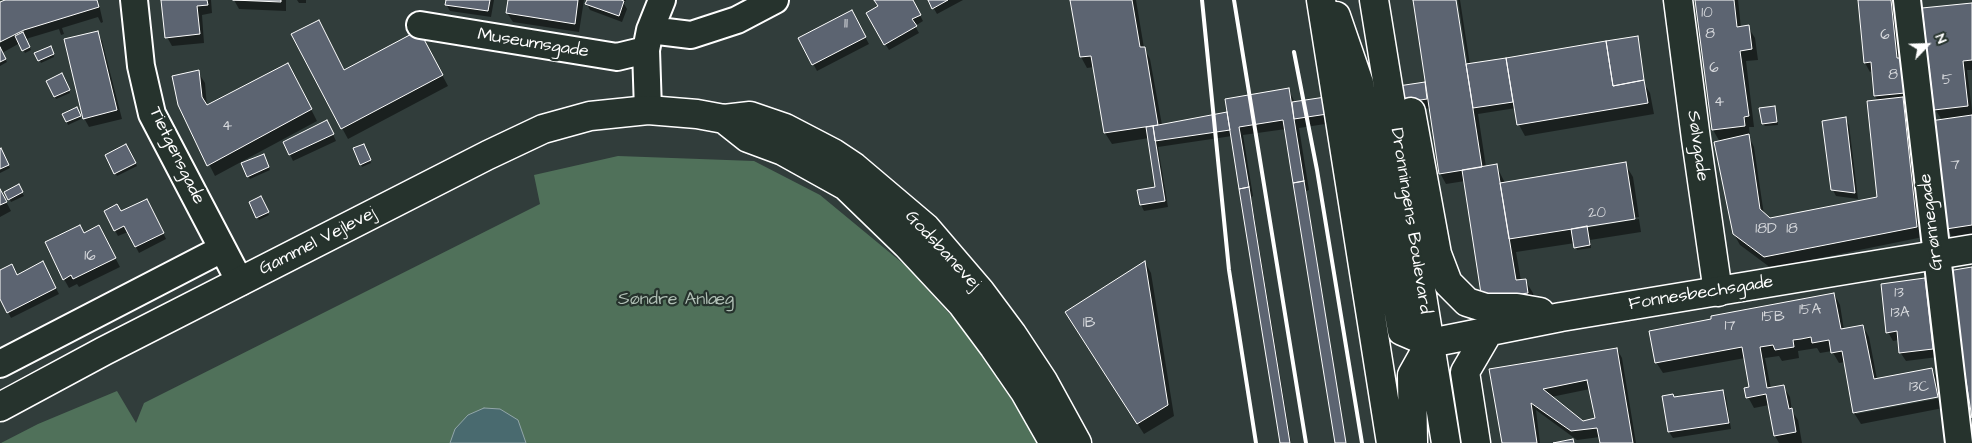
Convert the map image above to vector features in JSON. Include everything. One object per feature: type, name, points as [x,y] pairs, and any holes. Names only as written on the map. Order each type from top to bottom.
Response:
[{"type":"main road","points":[[1321,0],[1391,443]]},
{"type":"main road","points":[[1331,0],[1359,83],[1402,331],[1430,343],[1412,375],[1413,443]]},
{"type":"main road","name":"Dronningens Boulevard","points":[[1374,0],[1446,443]]},
{"type":"main road","name":"Sølvgade","points":[[1678,0],[1718,292]]},
{"type":"main road","points":[[1380,40],[1406,88],[1437,254],[1448,284],[1467,302],[1486,308],[1517,308],[1561,316]]},
{"type":"main road","name":"Godsbanevej","points":[[648,110],[724,118],[750,116],[785,128],[833,153],[854,167],[926,228],[980,291],[1043,380],[1077,443]]},
{"type":"main road","name":"Gammel Vejlevej","points":[[0,407],[104,351],[488,155],[543,130],[590,116],[648,110]]},
{"type":"main road","name":"Godsbanevej","points":[[724,118],[748,138],[783,151],[846,186],[907,245],[962,304],[989,340],[1025,392],[1054,443]]},
{"type":"main road","name":"Fonnesbechsgade","points":[[1430,343],[1561,316],[1718,292],[1972,249]]},
{"type":"main road","points":[[1476,443],[1465,372],[1489,331]]},
{"type":"street","name":"Tietgensgade","points":[[134,0],[141,66],[152,114],[240,282]]},
{"type":"street","points":[[648,110],[648,40],[662,0]]},
{"type":"street","points":[[648,40],[691,35],[737,20],[775,0]]},
{"type":"street","name":"Grønnegade","points":[[1907,0],[1959,443]]},
{"type":"street","name":"Museumsgade","points":[[420,26],[617,57],[648,40]]},
{"type":"street","points":[[0,364],[222,249]]},
{"type":"green space","name":"Søndre Anlæg","points":[[618,156],[754,161],[820,195],[906,266],[978,345],[1038,443],[1,443],[38,424],[117,391],[136,423],[144,403],[540,204],[534,175]]},
{"type":"water","points":[[484,408],[500,409],[518,420],[526,443],[450,443],[455,429],[468,415]]},
{"type":"building","points":[[5,0],[97,0],[99,7],[24,30],[0,42],[0,2]]},
{"type":"building","points":[[161,0],[207,0],[208,5],[197,6],[200,34],[165,38]]},
{"type":"building","points":[[233,0],[281,0],[281,2]]},
{"type":"building","points":[[446,0],[490,0],[488,11],[445,5]]},
{"type":"building","points":[[508,0],[578,0],[575,24],[506,13]]},
{"type":"building","points":[[587,0],[624,1],[619,16],[585,4]]},
{"type":"building","points":[[874,0],[913,0],[921,15],[912,19],[917,26],[884,45],[866,13],[878,6]]},
{"type":"building","points":[[928,0],[948,0],[932,9]]},
{"type":"building","points":[[1070,0],[1132,0],[1140,47],[1145,47],[1158,125],[1104,133],[1091,56],[1080,57]]},
{"type":"building","points":[[1413,0],[1456,0],[1482,167],[1439,174]]},
{"type":"building","points":[[1695,0],[1734,0],[1737,27],[1749,25],[1752,49],[1740,51],[1749,116],[1744,117],[1745,126],[1712,130]]},
{"type":"building","points":[[1858,0],[1891,0],[1897,58],[1901,58],[1905,93],[1874,96],[1871,62],[1864,63]]},
{"type":"building","points":[[1972,3],[1972,60],[1963,61],[1968,106],[1934,110],[1922,8]]},
{"type":"building","points":[[852,10],[866,37],[812,65],[798,38]]},
{"type":"building","points":[[319,20],[344,70],[419,30],[443,75],[341,129],[291,34]]},
{"type":"building","points":[[98,31],[117,110],[83,119],[64,39]]},
{"type":"building","points":[[23,32],[30,47],[22,51],[15,36]]},
{"type":"building","points":[[1638,36],[1644,80],[1613,86],[1606,41]]},
{"type":"building","points":[[1606,41],[1613,86],[1644,80],[1648,103],[1517,125],[1506,58]]},
{"type":"building","points":[[51,46],[54,54],[38,61],[34,53]]},
{"type":"building","points":[[0,47],[6,59],[0,62]]},
{"type":"building","points":[[1506,58],[1513,102],[1473,108],[1466,64]]},
{"type":"building","points":[[288,63],[312,109],[207,166],[178,105],[172,76],[199,70],[202,97],[207,105]]},
{"type":"building","points":[[62,73],[70,90],[54,97],[46,81]]},
{"type":"building","points":[[1425,82],[1427,99],[1294,119],[1292,102]]},
{"type":"building","points":[[1289,88],[1304,181],[1293,183],[1283,120],[1239,127],[1249,187],[1239,189],[1225,99]]},
{"type":"building","points":[[1903,97],[1917,227],[1764,257],[1733,234],[1714,142],[1749,134],[1760,209],[1770,218],[1877,197],[1867,101]]},
{"type":"building","points":[[1775,106],[1777,122],[1762,124],[1759,108]]},
{"type":"building","points":[[77,107],[81,116],[66,122],[62,114]]},
{"type":"building","points":[[1227,112],[1230,130],[1155,141],[1153,126]]},
{"type":"building","points":[[1972,115],[1972,225],[1946,229],[1930,121]]},
{"type":"building","points":[[1846,117],[1855,193],[1831,190],[1822,121]]},
{"type":"building","points":[[327,120],[334,134],[289,155],[283,142]]},
{"type":"building","points":[[1153,126],[1165,201],[1140,205],[1137,190],[1155,187],[1146,127]]},
{"type":"building","points":[[126,144],[136,163],[114,174],[105,155]]},
{"type":"building","points":[[364,144],[371,160],[360,165],[353,148]]},
{"type":"building","points":[[0,149],[9,165],[0,169]]},
{"type":"building","points":[[264,154],[269,167],[247,177],[241,163]]},
{"type":"building","points":[[1626,162],[1635,219],[1509,239],[1500,183]]},
{"type":"building","points":[[1497,164],[1516,280],[1526,279],[1528,293],[1482,300],[1462,170]]},
{"type":"building","points":[[1304,181],[1346,443],[1335,443],[1293,183]]},
{"type":"building","points":[[19,184],[23,192],[8,200],[4,192]]},
{"type":"building","points":[[1249,187],[1290,443],[1280,443],[1239,189]]},
{"type":"building","points":[[0,189],[7,202],[0,205]]},
{"type":"building","points":[[261,196],[269,212],[256,218],[249,202]]},
{"type":"building","points":[[147,199],[164,233],[135,247],[124,226],[114,231],[104,211],[117,204],[121,211]]},
{"type":"building","points":[[80,225],[84,233],[99,225],[116,258],[73,279],[71,275],[63,280],[45,242]]},
{"type":"building","points":[[1587,226],[1590,245],[1574,248],[1571,229]]},
{"type":"building","points":[[43,261],[56,288],[7,313],[0,299],[0,270],[12,264],[17,275]]},
{"type":"building","points":[[1145,261],[1168,405],[1137,424],[1065,312]]},
{"type":"building","points":[[1972,267],[1972,418],[1948,271]]},
{"type":"building","points":[[1925,278],[1933,349],[1899,353],[1897,331],[1886,333],[1881,284]]},
{"type":"building","points":[[1834,293],[1841,329],[1863,325],[1874,379],[1932,368],[1938,397],[1853,413],[1842,351],[1831,353],[1829,340],[1812,343],[1811,337],[1793,340],[1794,347],[1775,350],[1773,345],[1760,347],[1767,388],[1784,385],[1789,409],[1792,408],[1796,432],[1774,436],[1766,394],[1746,398],[1744,388],[1749,387],[1742,347],[1655,363],[1649,331],[1711,319],[1711,316]]},
{"type":"building","points":[[1617,348],[1633,443],[1600,443],[1597,428],[1571,431],[1531,403],[1537,443],[1502,443],[1489,369]],"holes":[[[1587,380],[1595,418],[1583,421],[1543,389]]]},
{"type":"building","points":[[1723,390],[1729,423],[1668,432],[1662,396],[1673,394],[1674,397]]},
{"type":"building","points":[[1573,439],[1574,443],[1553,443]]},
{"type":"railway","points":[[1202,0],[1229,270],[1256,443]]},
{"type":"railway","points":[[1234,0],[1306,443]]},
{"type":"railway","points":[[1294,52],[1317,170],[1362,443]]}]
